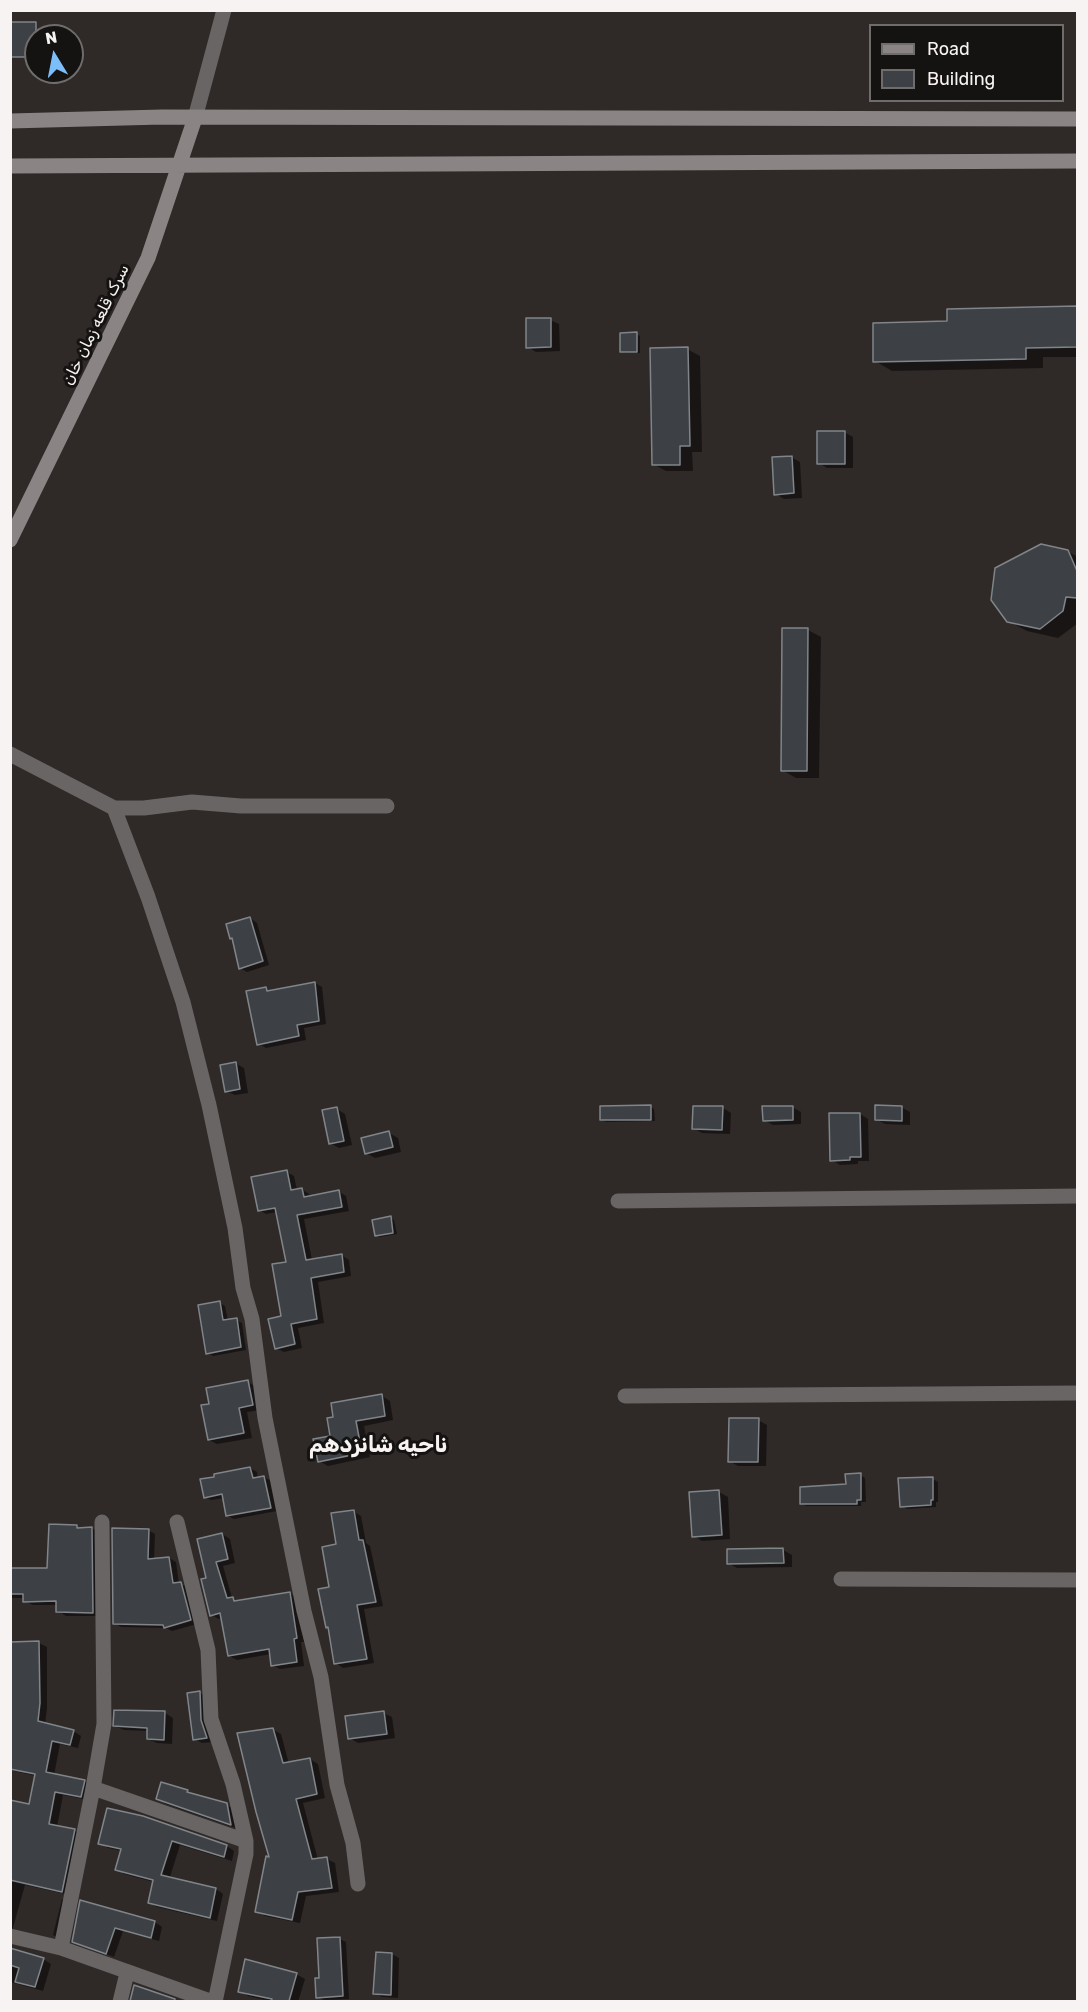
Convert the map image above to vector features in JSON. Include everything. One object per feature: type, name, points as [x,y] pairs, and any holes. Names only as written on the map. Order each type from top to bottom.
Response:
[{"type":"main road","points":[[10,121],[195,118],[1077,119]]},
{"type":"main road","name":"سرک قلعه زمان خان","points":[[10,540],[148,258],[195,118]]},
{"type":"main road","points":[[10,166],[1077,161]]},
{"type":"street","points":[[195,118],[224,10]]},
{"type":"street","points":[[10,754],[114,807],[144,808],[192,802],[241,806],[387,806]]},
{"type":"street","points":[[114,807],[148,897],[183,1002],[208,1104],[235,1228],[243,1288],[252,1319],[265,1418],[304,1611],[321,1677],[337,1785],[353,1843],[358,1884]]},
{"type":"street","points":[[618,1201],[1077,1196]]},
{"type":"street","points":[[625,1396],[1077,1394]]},
{"type":"street","points":[[61,1948],[104,1724],[102,1522]]},
{"type":"street","points":[[10,1936],[61,1948],[214,2001],[246,1854],[246,1841],[232,1784],[211,1719],[208,1650],[177,1522]]},
{"type":"street","points":[[841,1579],[1077,1580]]},
{"type":"street","points":[[93,1788],[246,1841]]},
{"type":"street","points":[[120,2001],[127,1972]]},
{"type":"building","points":[[11,22],[36,22],[36,24],[24,24],[24,57],[11,57]]},
{"type":"building","points":[[1077,306],[1077,347],[1026,348],[1026,359],[873,362],[873,323],[947,321],[947,309]]},
{"type":"building","points":[[526,318],[551,318],[551,347],[526,348]]},
{"type":"building","points":[[637,332],[637,352],[620,352],[620,333]]},
{"type":"building","points":[[688,347],[690,446],[680,446],[680,465],[652,465],[650,348]]},
{"type":"building","points":[[817,431],[845,431],[845,464],[817,464]]},
{"type":"building","points":[[792,456],[794,493],[774,495],[772,457]]},
{"type":"building","points":[[1041,544],[1068,550],[1077,571],[1077,598],[1066,597],[1063,611],[1040,629],[1007,622],[991,600],[995,568]]},
{"type":"building","points":[[782,628],[808,628],[807,771],[781,771]]},
{"type":"building","points":[[250,917],[263,961],[239,969],[232,938],[230,939],[226,924]]},
{"type":"building","points":[[315,982],[319,1021],[297,1025],[299,1036],[257,1045],[246,991],[266,987],[267,991]]},
{"type":"building","points":[[236,1062],[240,1089],[225,1092],[220,1065]]},
{"type":"building","points":[[651,1105],[651,1120],[600,1120],[600,1106]]},
{"type":"building","points":[[875,1105],[902,1106],[902,1121],[875,1120]]},
{"type":"building","points":[[693,1106],[723,1106],[722,1130],[692,1129]]},
{"type":"building","points":[[762,1106],[793,1106],[793,1120],[763,1121]]},
{"type":"building","points":[[337,1107],[344,1141],[329,1144],[322,1110]]},
{"type":"building","points":[[829,1113],[860,1113],[861,1157],[830,1161]]},
{"type":"building","points":[[389,1131],[393,1147],[365,1154],[361,1138]]},
{"type":"building","points":[[287,1170],[291,1190],[302,1188],[304,1197],[339,1190],[342,1207],[297,1215],[306,1260],[342,1254],[344,1272],[311,1278],[317,1319],[291,1324],[295,1344],[275,1349],[268,1319],[281,1316],[272,1264],[286,1262],[275,1208],[258,1211],[251,1177]]},
{"type":"building","points":[[391,1216],[393,1233],[375,1236],[372,1220]]},
{"type":"building","points":[[220,1301],[223,1320],[237,1318],[241,1347],[206,1354],[198,1305]]},
{"type":"building","points":[[248,1380],[253,1405],[239,1408],[244,1433],[208,1440],[201,1405],[209,1404],[206,1388]]},
{"type":"building","points":[[382,1394],[385,1416],[356,1421],[362,1453],[318,1462],[313,1439],[330,1436],[327,1418],[333,1417],[331,1403]]},
{"type":"building","points":[[729,1418],[759,1418],[758,1462],[728,1462]]},
{"type":"building","points":[[250,1467],[253,1478],[264,1476],[271,1508],[226,1516],[222,1494],[204,1498],[200,1479]]},
{"type":"building","points":[[861,1473],[861,1500],[857,1500],[857,1504],[800,1504],[800,1487],[846,1484],[845,1474]]},
{"type":"building","points":[[933,1477],[931,1505],[900,1507],[898,1478]]},
{"type":"building","points":[[719,1490],[722,1535],[692,1537],[689,1492]]},
{"type":"building","points":[[354,1510],[359,1540],[363,1540],[376,1602],[357,1605],[367,1659],[334,1664],[328,1627],[326,1628],[318,1589],[329,1587],[322,1547],[336,1544],[331,1513]]},
{"type":"building","points":[[49,1524],[77,1525],[77,1528],[92,1527],[93,1613],[56,1612],[56,1601],[23,1602],[23,1594],[10,1594],[10,1568],[47,1568]]},
{"type":"building","points":[[112,1528],[149,1529],[148,1559],[169,1557],[173,1583],[181,1582],[191,1620],[164,1628],[163,1625],[113,1624]]},
{"type":"building","points":[[222,1533],[228,1559],[216,1562],[227,1598],[233,1597],[234,1601],[290,1592],[297,1638],[294,1639],[297,1662],[271,1666],[269,1649],[228,1656],[220,1613],[210,1616],[201,1579],[206,1578],[197,1539]]},
{"type":"building","points":[[783,1548],[784,1563],[727,1564],[727,1549]]},
{"type":"building","points":[[39,1641],[38,1721],[74,1730],[70,1745],[52,1741],[46,1772],[85,1780],[81,1797],[55,1792],[49,1824],[75,1829],[62,1892],[10,1880],[10,1800],[29,1804],[35,1774],[10,1769],[10,1642]]},
{"type":"building","points":[[200,1691],[201,1720],[207,1738],[193,1740],[187,1693]]},
{"type":"building","points":[[114,1710],[165,1711],[164,1740],[147,1739],[147,1728],[113,1726]]},
{"type":"building","points":[[384,1711],[387,1734],[348,1739],[345,1716]]},
{"type":"building","points":[[273,1728],[283,1763],[310,1758],[317,1794],[296,1799],[312,1859],[327,1857],[332,1888],[298,1892],[292,1920],[255,1912],[266,1856],[269,1857],[237,1733]]},
{"type":"building","points":[[161,1782],[227,1803],[231,1825],[156,1799]]},
{"type":"building","points":[[107,1808],[143,1816],[227,1845],[224,1857],[172,1841],[161,1875],[216,1888],[210,1918],[148,1903],[153,1880],[115,1870],[121,1849],[98,1844]]},
{"type":"building","points":[[80,1900],[155,1921],[151,1938],[115,1928],[106,1954],[72,1942]]},
{"type":"building","points":[[340,1937],[343,1996],[316,1998],[315,1978],[319,1978],[317,1938]]},
{"type":"building","points":[[10,1948],[44,1958],[35,1987],[15,1982],[19,1968],[10,1965]]},
{"type":"building","points":[[376,1952],[392,1953],[391,1995],[373,1994]]},
{"type":"building","points":[[245,1959],[297,1973],[289,2001],[271,2001],[272,1999],[238,1992]]},
{"type":"building","points":[[134,1985],[175,1999],[175,2001],[130,2001]]},
{"type":"district","name":"ناحیه شانزدهم","points":[[378,1446]]}]
